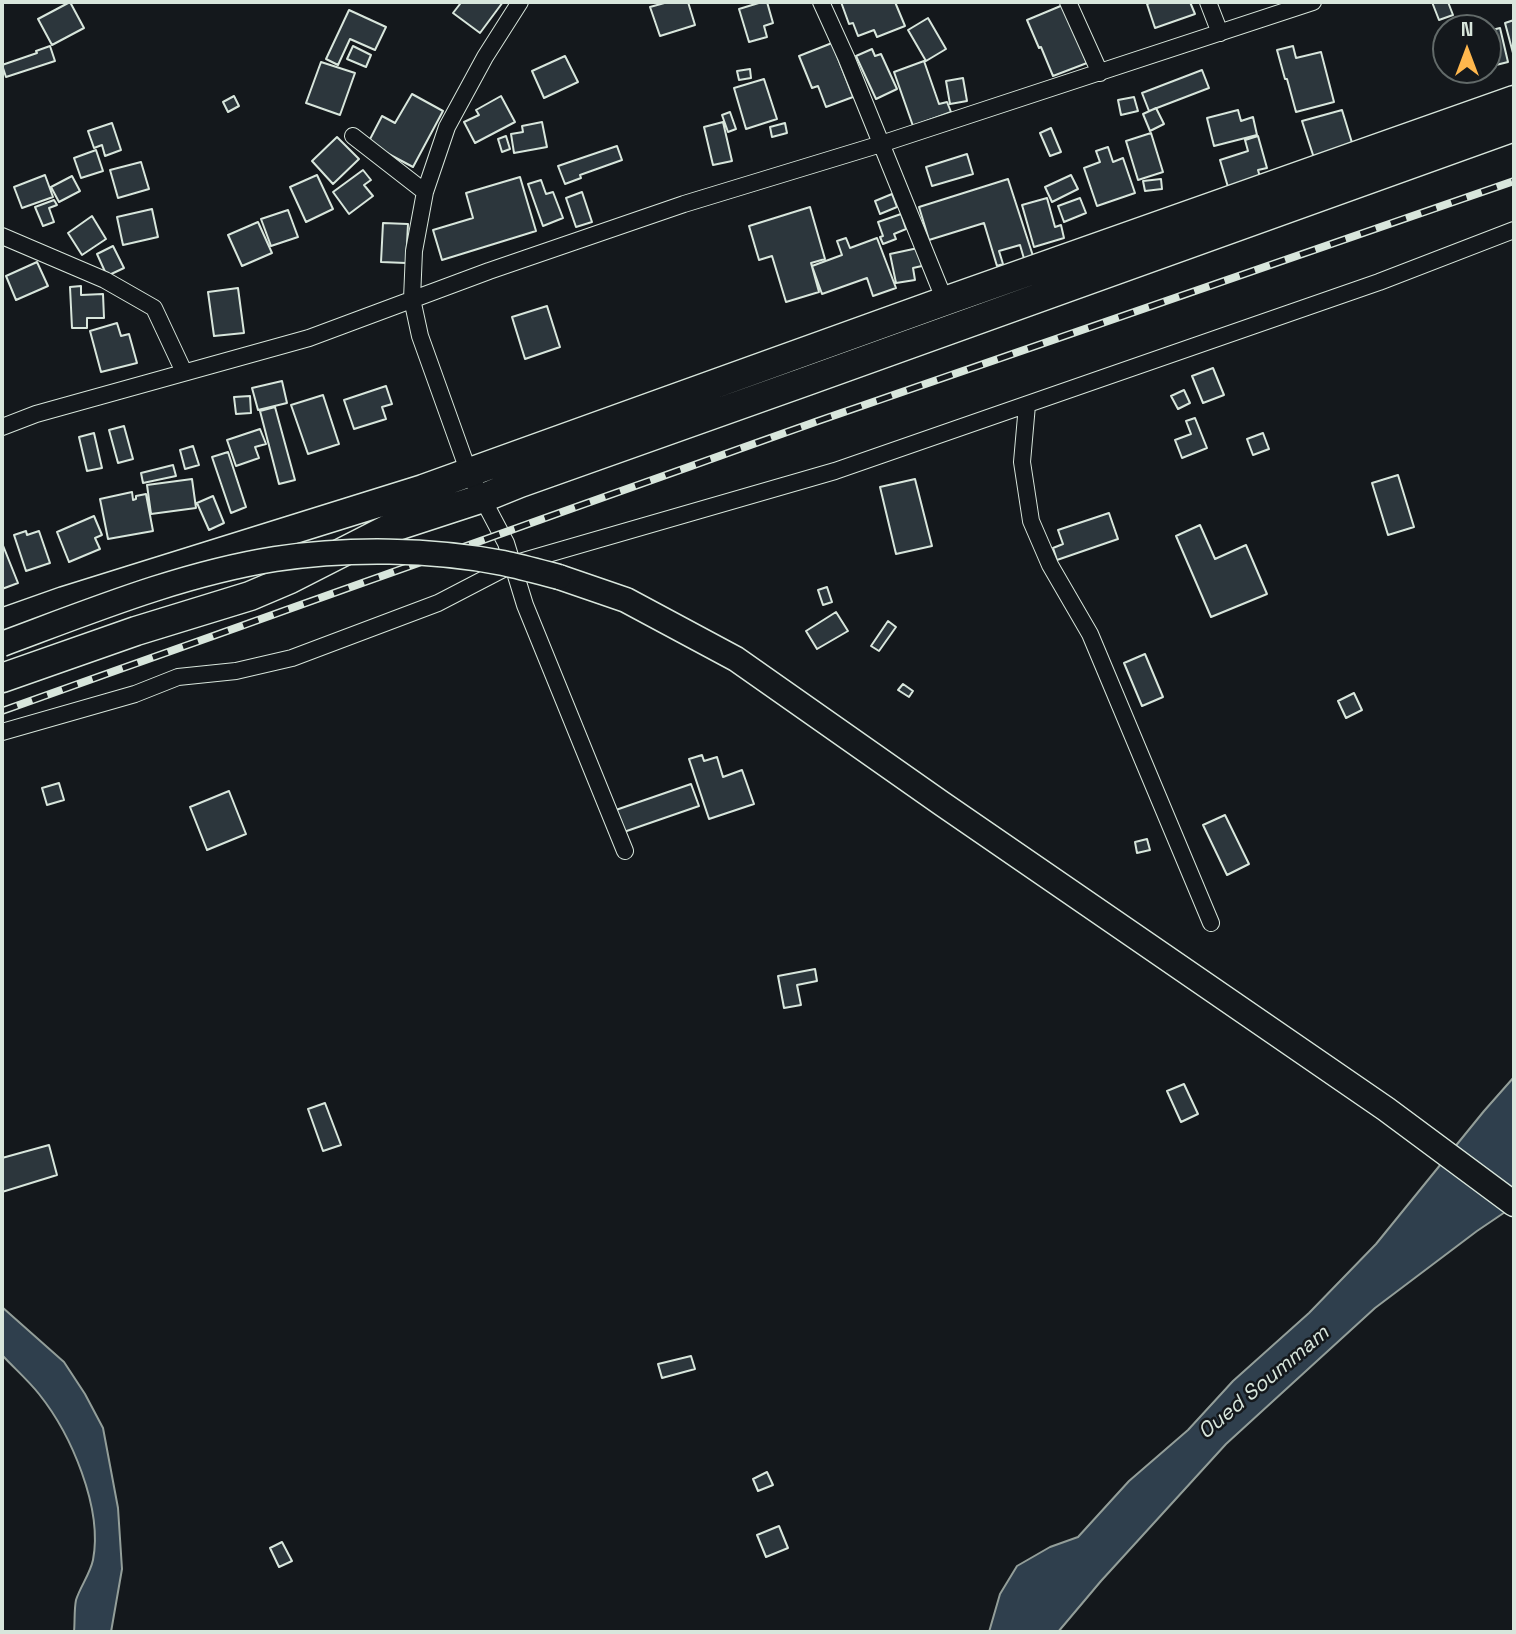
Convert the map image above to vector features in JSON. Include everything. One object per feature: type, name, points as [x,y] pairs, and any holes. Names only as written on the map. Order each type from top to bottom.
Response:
[{"type":"highway","points":[[2,623],[64,601],[423,489],[1514,100]]},
{"type":"highway","points":[[2,678],[136,631],[250,596],[290,579],[388,528],[483,498],[1514,127]]},
{"type":"main road","points":[[2,644],[152,589],[196,576],[274,559],[308,555],[382,552],[470,558],[559,577],[625,600],[736,659],[952,811],[1387,1109],[1514,1204]]},
{"type":"street","points":[[520,2],[485,57],[447,127],[425,192],[414,251],[412,299],[419,336],[469,473],[506,543],[525,605],[625,851]]},
{"type":"street","points":[[821,2],[945,301]]},
{"type":"street","points":[[1068,2],[1100,73]]},
{"type":"street","points":[[1208,2],[1220,33]]},
{"type":"street","points":[[2,427],[36,414],[309,338],[489,271],[684,204],[881,144],[1313,2]]},
{"type":"street","points":[[353,136],[425,192]]},
{"type":"street","points":[[2,732],[135,694],[178,677],[236,671],[292,658],[438,603],[513,564],[835,471],[1379,282],[1514,230]]},
{"type":"street","points":[[2,236],[105,279],[154,308],[184,372]]},
{"type":"street","points":[[1027,405],[1022,462],[1031,521],[1050,565],[1090,634],[1211,923]]},
{"type":"water","name":"Oued Soummam","points":[[1514,1077],[1514,1206],[1375,1308],[1226,1444],[1058,1632],[989,1632],[1000,1594],[1017,1566],[1050,1547],[1078,1537],[1129,1481],[1188,1430],[1233,1381],[1309,1313],[1376,1244]]},
{"type":"water","points":[[2,1307],[64,1362],[103,1428],[118,1508],[122,1569],[111,1632],[74,1632],[76,1600],[93,1560],[95,1540],[89,1495],[73,1450],[51,1410],[2,1355]]},
{"type":"building","points":[[70,2],[84,28],[52,45],[38,19]]},
{"type":"building","points":[[457,2],[503,2],[480,33],[453,13],[460,4]]},
{"type":"building","points":[[668,2],[688,2],[695,25],[660,36],[650,7]]},
{"type":"building","points":[[767,2],[773,23],[764,26],[767,37],[749,42],[739,9]]},
{"type":"building","points":[[841,2],[895,2],[905,26],[877,37],[874,30],[858,36],[853,23],[849,24]]},
{"type":"building","points":[[1190,2],[1195,14],[1155,28],[1147,4]]},
{"type":"building","points":[[1432,2],[1448,2],[1453,14],[1437,14]]},
{"type":"building","points":[[1063,5],[1087,63],[1053,76],[1027,20]]},
{"type":"building","points":[[349,10],[386,27],[375,50],[350,39],[338,65],[326,59]]},
{"type":"building","points":[[928,18],[946,49],[926,61],[908,30]]},
{"type":"building","points":[[1514,20],[1514,52],[1513,53],[1505,23]]},
{"type":"building","points":[[1502,36],[1508,62],[1502,64]]},
{"type":"building","points":[[832,43],[853,97],[826,107],[818,86],[812,88],[799,56]]},
{"type":"building","points":[[50,46],[55,61],[6,77],[2,65]]},
{"type":"building","points":[[353,46],[371,55],[366,67],[347,59]]},
{"type":"building","points":[[1293,46],[1296,58],[1321,52],[1334,102],[1296,112],[1277,50]]},
{"type":"building","points":[[872,49],[875,56],[881,54],[897,89],[876,99],[856,56]]},
{"type":"building","points":[[565,56],[578,82],[544,98],[532,71]]},
{"type":"building","points":[[924,61],[939,104],[947,102],[951,112],[913,126],[894,72]]},
{"type":"building","points":[[321,62],[355,73],[340,115],[306,103]]},
{"type":"building","points":[[750,69],[751,78],[739,80],[737,71]]},
{"type":"building","points":[[1202,70],[1209,88],[1149,111],[1142,93]]},
{"type":"building","points":[[963,78],[967,101],[950,104],[946,81]]},
{"type":"building","points":[[764,79],[777,119],[746,129],[734,88]]},
{"type":"building","points":[[412,94],[443,111],[413,167],[368,143],[382,116],[395,123]]},
{"type":"building","points":[[234,96],[239,106],[228,112],[223,102]]},
{"type":"building","points":[[501,96],[515,122],[475,143],[464,122],[479,115],[476,110]]},
{"type":"building","points":[[1134,97],[1138,111],[1121,115],[1118,100]]},
{"type":"building","points":[[1156,108],[1164,124],[1150,131],[1143,114]]},
{"type":"building","points":[[1238,110],[1241,121],[1253,117],[1257,135],[1214,146],[1207,118]]},
{"type":"building","points":[[1342,110],[1353,146],[1314,158],[1302,121]]},
{"type":"building","points":[[730,112],[736,129],[728,132],[722,115]]},
{"type":"building","points":[[542,122],[547,147],[514,153],[511,134],[523,132],[522,126]]},
{"type":"building","points":[[723,122],[732,161],[713,165],[704,127]]},
{"type":"building","points":[[112,123],[121,150],[105,156],[102,145],[94,148],[88,131]]},
{"type":"building","points":[[785,123],[787,133],[772,137],[770,127]]},
{"type":"building","points":[[1051,128],[1061,152],[1050,156],[1040,133]]},
{"type":"building","points":[[1151,133],[1163,172],[1138,180],[1126,141]]},
{"type":"building","points":[[506,136],[510,149],[502,152],[498,139]]},
{"type":"building","points":[[1258,136],[1267,168],[1258,170],[1260,177],[1228,187],[1220,160],[1248,151],[1245,140]]},
{"type":"building","points":[[337,137],[359,159],[333,184],[312,161]]},
{"type":"building","points":[[617,146],[622,160],[580,175],[581,178],[565,184],[558,166]]},
{"type":"building","points":[[1108,147],[1113,162],[1123,158],[1135,193],[1097,206],[1084,168],[1100,162],[1096,151]]},
{"type":"building","points":[[96,150],[103,171],[81,178],[74,158]]},
{"type":"building","points":[[967,154],[973,174],[932,186],[926,167]]},
{"type":"building","points":[[141,162],[149,189],[118,198],[110,170]]},
{"type":"building","points":[[363,170],[371,180],[364,185],[373,196],[349,214],[333,192]]},
{"type":"building","points":[[45,175],[53,197],[22,208],[14,187]]},
{"type":"building","points":[[317,175],[333,209],[306,222],[290,187]]},
{"type":"building","points":[[1071,175],[1078,189],[1052,202],[1045,187]]},
{"type":"building","points":[[72,176],[80,191],[59,202],[51,187]]},
{"type":"building","points":[[520,177],[536,231],[442,260],[433,230],[473,218],[466,193]]},
{"type":"building","points":[[1008,179],[1034,259],[1025,262],[1020,245],[999,251],[1003,264],[997,266],[984,223],[929,240],[919,207]]},
{"type":"building","points":[[1161,179],[1162,189],[1145,191],[1143,181]]},
{"type":"building","points":[[541,180],[546,194],[553,192],[563,218],[543,226],[528,184]]},
{"type":"building","points":[[582,192],[592,222],[576,227],[566,198]]},
{"type":"building","points":[[892,194],[897,207],[880,214],[875,201]]},
{"type":"building","points":[[1047,198],[1055,227],[1061,225],[1064,238],[1034,247],[1022,205]]},
{"type":"building","points":[[1080,198],[1086,213],[1064,222],[1058,206]]},
{"type":"building","points":[[54,200],[57,205],[49,208],[54,222],[43,226],[35,207]]},
{"type":"building","points":[[810,207],[825,259],[811,263],[819,292],[786,302],[772,256],[759,260],[749,226]]},
{"type":"building","points":[[152,209],[158,237],[123,245],[117,217]]},
{"type":"building","points":[[288,210],[298,237],[271,246],[261,219]]},
{"type":"building","points":[[901,214],[906,229],[894,234],[896,239],[883,244],[878,222]]},
{"type":"building","points":[[92,216],[106,239],[82,255],[68,233]]},
{"type":"building","points":[[258,222],[272,253],[242,266],[228,235]]},
{"type":"building","points":[[383,223],[408,224],[406,263],[381,262]]},
{"type":"building","points":[[846,238],[850,248],[877,238],[896,288],[873,296],[867,278],[822,294],[812,266],[842,255],[837,241]]},
{"type":"building","points":[[113,246],[124,268],[107,276],[97,254]]},
{"type":"building","points":[[918,248],[922,266],[913,268],[915,280],[896,283],[890,254]]},
{"type":"building","points":[[37,262],[48,286],[16,300],[6,276]]},
{"type":"building","points":[[81,286],[81,295],[103,294],[104,318],[87,318],[87,328],[72,328],[70,287]]},
{"type":"building","points":[[238,288],[244,333],[214,336],[208,292]]},
{"type":"building","points":[[547,306],[560,347],[525,359],[512,317]]},
{"type":"building","points":[[117,323],[121,336],[129,334],[137,363],[101,372],[90,331]]},
{"type":"building","points":[[1213,368],[1224,395],[1203,403],[1192,376]]},
{"type":"building","points":[[282,381],[287,403],[258,410],[252,388]]},
{"type":"building","points":[[386,386],[392,404],[382,407],[386,419],[354,429],[344,400]]},
{"type":"building","points":[[1184,390],[1190,403],[1178,409],[1171,396]]},
{"type":"building","points":[[323,395],[339,444],[308,454],[291,405]]},
{"type":"building","points":[[250,396],[251,413],[236,414],[234,397]]},
{"type":"building","points":[[275,407],[295,480],[279,484],[260,411]]},
{"type":"building","points":[[1195,418],[1207,448],[1182,458],[1175,440],[1191,434],[1186,421]]},
{"type":"building","points":[[124,426],[133,459],[118,463],[109,430]]},
{"type":"building","points":[[260,429],[266,444],[255,447],[259,458],[236,466],[227,440]]},
{"type":"building","points":[[94,433],[102,468],[87,471],[79,437]]},
{"type":"building","points":[[1263,433],[1269,449],[1253,455],[1247,439]]},
{"type":"building","points":[[193,446],[199,465],[185,469],[180,450]]},
{"type":"building","points":[[228,452],[246,507],[231,513],[212,457]]},
{"type":"building","points":[[173,465],[176,476],[143,483],[141,473]]},
{"type":"building","points":[[1398,475],[1414,527],[1388,535],[1372,483]]},
{"type":"building","points":[[192,479],[196,508],[151,514],[147,485]]},
{"type":"building","points":[[915,479],[932,546],[896,554],[880,487]]},
{"type":"building","points":[[132,492],[133,500],[136,496],[146,494],[153,531],[108,539],[100,499]]},
{"type":"building","points":[[213,496],[224,523],[209,530],[197,503]]},
{"type":"building","points":[[1109,513],[1118,539],[1057,560],[1053,548],[1063,544],[1058,530]]},
{"type":"building","points":[[94,516],[102,535],[95,538],[100,549],[69,562],[57,532]]},
{"type":"building","points":[[1200,525],[1215,559],[1246,545],[1267,594],[1211,617],[1176,536]]},
{"type":"building","points":[[26,531],[27,535],[39,531],[50,563],[26,571],[14,535]]},
{"type":"building","points":[[2,543],[18,583],[2,589]]},
{"type":"building","points":[[827,587],[832,602],[823,605],[818,590]]},
{"type":"building","points":[[836,612],[848,631],[817,649],[806,631]]},
{"type":"building","points":[[888,621],[896,627],[879,651],[871,646]]},
{"type":"building","points":[[1145,654],[1163,697],[1142,706],[1124,663]]},
{"type":"building","points":[[903,684],[913,691],[909,697],[898,690]]},
{"type":"building","points":[[1354,693],[1362,710],[1346,718],[1338,701]]},
{"type":"building","points":[[702,755],[704,761],[717,757],[723,777],[742,770],[754,804],[709,819],[689,759]]},
{"type":"building","points":[[59,783],[64,800],[47,805],[42,788]]},
{"type":"building","points":[[691,784],[699,806],[618,834],[610,812]]},
{"type":"building","points":[[229,791],[246,834],[207,850],[190,807]]},
{"type":"building","points":[[1225,815],[1249,864],[1227,875],[1203,825]]},
{"type":"building","points":[[1147,839],[1150,850],[1137,853],[1135,842]]},
{"type":"building","points":[[815,969],[817,981],[797,985],[801,1005],[784,1008],[778,976]]},
{"type":"building","points":[[1184,1084],[1198,1114],[1181,1122],[1167,1091]]},
{"type":"building","points":[[325,1103],[341,1145],[323,1151],[308,1109]]},
{"type":"building","points":[[49,1145],[57,1175],[2,1192],[2,1158]]},
{"type":"building","points":[[691,1356],[695,1369],[662,1378],[658,1364]]},
{"type":"building","points":[[767,1472],[773,1485],[758,1491],[753,1479]]},
{"type":"building","points":[[779,1526],[788,1548],[766,1557],[757,1535]]},
{"type":"building","points":[[282,1542],[292,1561],[279,1567],[270,1548]]},
{"type":"railway","points":[[2,711],[818,421],[1514,181]]}]
